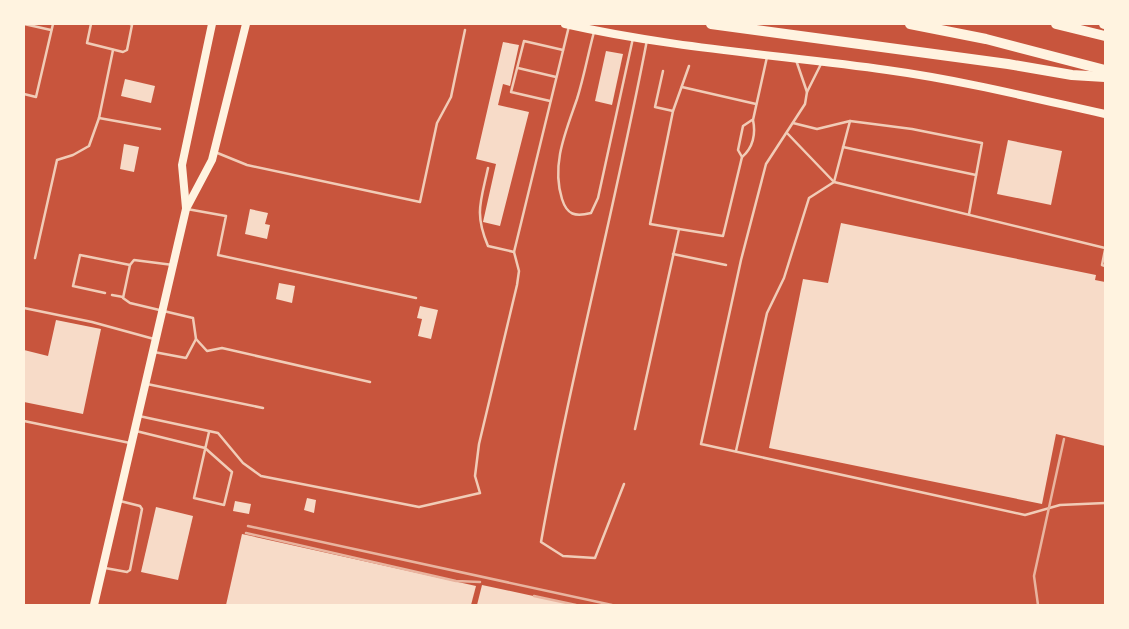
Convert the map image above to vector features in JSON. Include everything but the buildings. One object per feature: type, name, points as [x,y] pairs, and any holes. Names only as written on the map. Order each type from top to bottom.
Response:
[{"type":"highway","points":[[711,24],[1008,64],[1072,75],[1105,77]]},
{"type":"highway","points":[[910,24],[986,39],[1105,70]]},
{"type":"highway","points":[[1056,24],[1105,36]]},
{"type":"main road","points":[[186,209],[182,165],[212,24]]},
{"type":"main road","points":[[94,605],[186,209],[212,160],[246,24]]},
{"type":"main road","points":[[567,24],[647,39],[823,62],[961,83],[1105,114]]},
{"type":"lane","points":[[25,24],[52,30]]},
{"type":"lane","points":[[24,94],[36,97],[53,24]]},
{"type":"lane","points":[[91,24],[87,43],[113,50],[128,50],[132,25],[130,24]]},
{"type":"lane","points":[[138,416],[218,433],[242,463],[261,476],[419,507],[480,493],[475,476],[479,444],[517,285],[519,271],[514,252],[563,50],[567,24]]},
{"type":"lane","points":[[214,152],[247,165],[420,202],[437,123],[451,97],[466,30]]},
{"type":"lane","points":[[594,30],[577,100],[566,128],[558,166],[558,184],[565,207],[571,214],[578,216],[591,213],[598,198],[634,37]]},
{"type":"lane","points":[[624,484],[596,558],[563,556],[541,542],[558,445],[629,134],[647,39]]},
{"type":"lane","points":[[550,102],[511,92],[524,41],[563,50]]},
{"type":"lane","points":[[36,258],[57,160],[73,155],[90,146],[99,118],[113,50]]},
{"type":"lane","points":[[689,66],[673,111],[650,224],[723,236],[742,157],[750,151],[755,130],[752,120],[767,56]]},
{"type":"lane","points":[[795,59],[807,92]]},
{"type":"lane","points":[[823,62],[807,92],[805,104],[766,164],[741,260],[701,444],[1025,515],[1060,505],[1105,503]]},
{"type":"lane","points":[[518,68],[556,77]]},
{"type":"lane","points":[[663,71],[655,107],[673,111]]},
{"type":"lane","points":[[681,87],[756,104]]},
{"type":"lane","points":[[99,118],[160,129]]},
{"type":"lane","points":[[742,157],[738,150],[743,126],[752,120]]},
{"type":"lane","points":[[793,123],[817,129],[850,121],[912,129],[982,143],[969,214]]},
{"type":"lane","points":[[736,452],[767,313],[784,278],[810,198],[834,182],[850,121]]},
{"type":"lane","points":[[787,133],[834,182],[1105,249],[1102,265],[1105,266]]},
{"type":"lane","points":[[843,147],[976,175]]},
{"type":"lane","points":[[488,168],[478,213],[480,228],[488,246],[514,252]]},
{"type":"lane","points":[[186,209],[226,216],[218,255],[416,298]]},
{"type":"lane","points":[[635,429],[679,229]]},
{"type":"lane","points":[[673,254],[726,265]]},
{"type":"lane","points":[[105,293],[73,286],[80,255],[130,265]]},
{"type":"lane","points":[[123,298],[130,265],[138,259],[173,265]]},
{"type":"lane","points":[[112,295],[123,298],[130,303],[193,318],[196,339],[207,351],[222,348],[370,382]]},
{"type":"lane","points":[[24,308],[92,322],[155,340]]},
{"type":"lane","points":[[153,352],[186,358],[196,339]]},
{"type":"lane","points":[[145,384],[263,408]]},
{"type":"lane","points":[[24,421],[132,443]]},
{"type":"lane","points":[[134,431],[205,448],[232,472],[224,505],[194,498],[205,448],[209,432]]},
{"type":"lane","points":[[102,568],[127,572],[130,570],[142,509],[140,506],[118,501]]},
{"type":"railway","points":[[1038,605],[1034,576],[1064,439]]},
{"type":"railway","points":[[248,526],[612,605]]},
{"type":"railway","points":[[246,533],[456,581],[480,582]]},
{"type":"railway","points":[[534,596],[576,605]]}]
